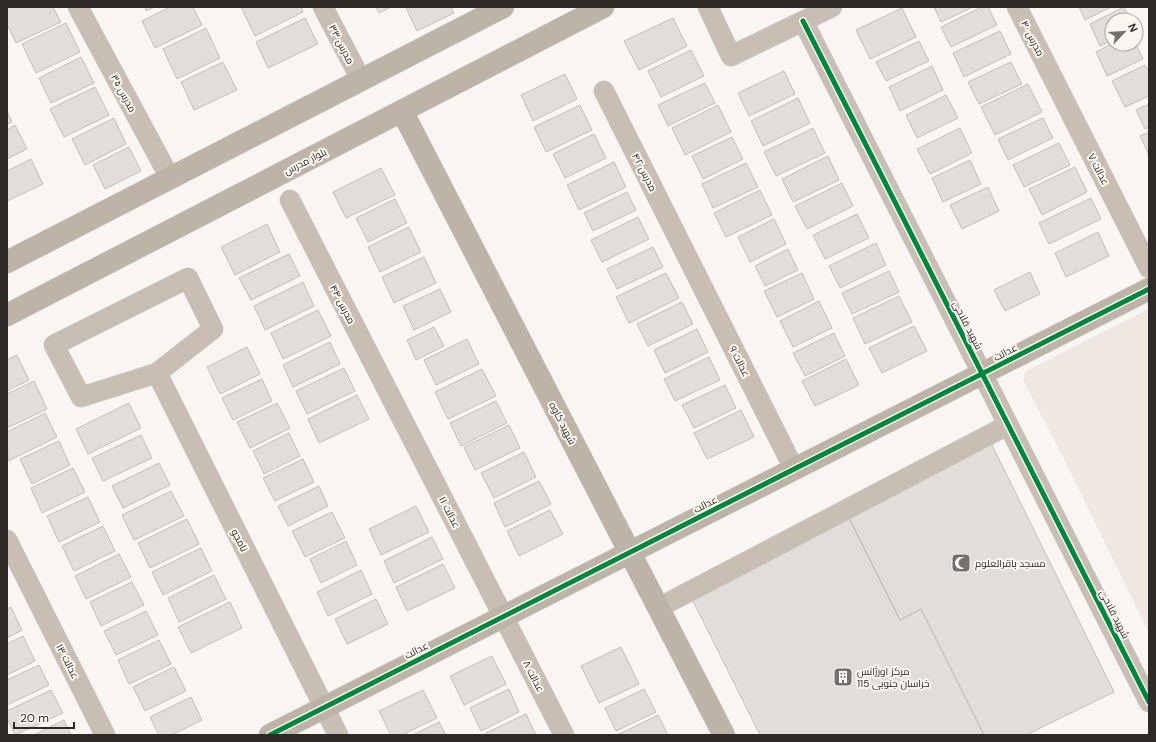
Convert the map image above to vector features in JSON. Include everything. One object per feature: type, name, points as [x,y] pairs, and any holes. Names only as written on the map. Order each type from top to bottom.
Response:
[{"type":"street","name":"مدرس ۳۵","points":[[78,7],[170,178]]},
{"type":"street","name":"مدرس ۳۳","points":[[323,7],[361,80]]},
{"type":"street","points":[[7,262],[502,7]]},
{"type":"street","name":"بلوار مدرس","points":[[7,315],[603,7]]},
{"type":"street","points":[[708,7],[731,56],[832,7]]},
{"type":"street","name":"مدرس ۴۰","points":[[1017,7],[1048,70]]},
{"type":"street","name":"شهید فلاحی","points":[[803,21],[1149,702]]},
{"type":"street","name":"عدالت ۷","points":[[1048,70],[1149,268]]},
{"type":"street","name":"مدرس ۴۲","points":[[604,91],[686,253]]},
{"type":"street","name":"شهید کاوه","points":[[402,111],[724,735]]},
{"type":"street","name":"مدرس ۴۴","points":[[290,200],[397,407]]},
{"type":"street","name":"عدالت ۹","points":[[686,253],[794,469]]},
{"type":"street","points":[[188,278],[213,329],[157,373],[81,397],[54,345],[188,278]]},
{"type":"street","name":"عدالت","points":[[270,735],[1149,289]]},
{"type":"street","name":"نامجو","points":[[157,373],[338,735]]},
{"type":"street","name":"عدالت ۱۱","points":[[397,407],[504,616]]},
{"type":"street","points":[[658,608],[1008,425]]},
{"type":"street","name":"عدالت ۱۳","points":[[7,540],[105,735]]},
{"type":"street","name":"عدالت ۸","points":[[504,616],[564,735]]},
{"type":"shaded area","points":[[1149,309],[1149,633],[1062,455],[1023,380],[1026,371]]},
{"type":"building","points":[[53,7],[61,22],[16,43],[7,24],[7,8]]},
{"type":"building","points":[[145,7],[154,7],[146,11]]},
{"type":"building","points":[[170,7],[193,7],[202,25],[155,48],[142,21]]},
{"type":"building","points":[[241,7],[301,7],[303,12],[255,36]]},
{"type":"building","points":[[376,7],[391,7],[379,13]]},
{"type":"building","points":[[451,7],[454,13],[417,31],[406,8]]},
{"type":"building","points":[[934,7],[973,7],[941,22]]},
{"type":"building","points":[[982,7],[988,7],[997,25],[951,47],[941,27]]},
{"type":"building","points":[[1079,7],[1111,7],[1085,20]]},
{"type":"building","points":[[1124,7],[1126,12],[1114,12]]},
{"type":"building","points":[[902,8],[916,37],[870,59],[856,30]]},
{"type":"building","points":[[1104,17],[1104,44],[1100,46],[1090,24]]},
{"type":"building","points":[[305,18],[318,44],[268,68],[256,42]]},
{"type":"building","points":[[673,18],[687,46],[639,70],[624,41]]},
{"type":"building","points":[[66,23],[80,52],[36,73],[22,44]]},
{"type":"building","points":[[206,28],[220,58],[177,79],[163,49]]},
{"type":"building","points":[[1000,31],[1011,54],[964,77],[953,53]]},
{"type":"building","points":[[919,41],[929,61],[886,81],[876,62]]},
{"type":"building","points":[[1104,48],[1104,52],[1140,52],[1143,59],[1107,76],[1096,52]]},
{"type":"building","points":[[691,50],[704,76],[661,97],[648,71]]},
{"type":"building","points":[[81,57],[94,83],[51,103],[39,78]]},
{"type":"building","points":[[223,62],[237,90],[194,110],[181,82]]},
{"type":"building","points":[[1011,62],[1022,84],[979,104],[968,82]]},
{"type":"building","points":[[1145,65],[1149,72],[1149,96],[1125,107],[1112,81]]},
{"type":"building","points":[[932,66],[943,90],[900,111],[889,87]]},
{"type":"building","points":[[784,71],[795,94],[749,116],[738,93]]},
{"type":"building","points":[[565,74],[577,99],[533,121],[521,95]]},
{"type":"building","points":[[705,83],[715,103],[668,126],[658,105]]},
{"type":"building","points":[[1028,84],[1042,112],[995,135],[981,107]]},
{"type":"building","points":[[95,87],[109,115],[64,137],[50,109]]},
{"type":"building","points":[[946,95],[958,118],[917,138],[906,115]]},
{"type":"building","points":[[798,98],[810,123],[763,146],[751,121]]},
{"type":"building","points":[[1149,104],[1149,127],[1145,129],[1136,110]]},
{"type":"building","points":[[580,105],[592,130],[546,152],[534,127]]},
{"type":"building","points":[[718,105],[731,132],[685,155],[672,128]]},
{"type":"building","points":[[7,111],[12,122],[7,124]]},
{"type":"building","points":[[114,118],[126,144],[85,165],[72,139]]},
{"type":"building","points":[[1043,118],[1053,138],[1008,160],[998,139]]},
{"type":"building","points":[[15,125],[27,149],[7,159],[7,130]]},
{"type":"building","points":[[813,128],[825,153],[776,176],[764,152]]},
{"type":"building","points":[[960,128],[972,153],[930,174],[917,149]]},
{"type":"building","points":[[1149,132],[1149,155],[1140,136]]},
{"type":"building","points":[[594,134],[606,158],[565,178],[553,154]]},
{"type":"building","points":[[732,137],[743,159],[703,179],[692,156]]},
{"type":"building","points":[[1059,143],[1070,165],[1024,187],[1013,165]]},
{"type":"building","points":[[129,147],[141,171],[105,189],[93,165]]},
{"type":"building","points":[[828,156],[839,180],[793,202],[782,179]]},
{"type":"building","points":[[31,159],[43,184],[7,201],[7,171]]},
{"type":"building","points":[[970,160],[981,184],[943,202],[932,178]]},
{"type":"building","points":[[614,162],[626,187],[579,210],[567,185]]},
{"type":"building","points":[[746,163],[758,187],[713,208],[702,184]]},
{"type":"building","points":[[1075,167],[1087,192],[1042,215],[1029,189]]},
{"type":"building","points":[[381,168],[395,195],[346,218],[333,192]]},
{"type":"building","points":[[842,183],[853,206],[807,229],[795,206]]},
{"type":"building","points":[[988,187],[999,211],[962,229],[950,205]]},
{"type":"building","points":[[760,190],[772,215],[726,237],[714,213]]},
{"type":"building","points":[[627,192],[636,210],[593,231],[584,213]]},
{"type":"building","points":[[1091,198],[1101,219],[1049,244],[1039,223]]},
{"type":"building","points":[[395,199],[407,223],[368,242],[356,218]]},
{"type":"building","points":[[857,214],[869,238],[825,259],[813,235]]},
{"type":"building","points":[[638,217],[649,239],[602,262],[591,240]]},
{"type":"building","points":[[774,219],[786,244],[750,262],[738,237]]},
{"type":"building","points":[[267,224],[280,252],[235,275],[221,247]]},
{"type":"building","points":[[409,227],[421,252],[380,272],[368,247]]},
{"type":"building","points":[[1098,232],[1109,256],[1066,277],[1055,253]]},
{"type":"building","points":[[876,243],[886,265],[840,288],[829,266]]},
{"type":"building","points":[[653,247],[663,267],[617,289],[607,269]]},
{"type":"building","points":[[788,249],[798,270],[765,286],[755,266]]},
{"type":"building","points":[[289,254],[300,276],[251,300],[239,278]]},
{"type":"building","points":[[424,257],[436,283],[394,303],[382,277]]},
{"type":"building","points":[[889,271],[899,292],[852,314],[842,293]]},
{"type":"building","points":[[1030,272],[1040,294],[1005,311],[994,290]]},
{"type":"building","points":[[666,273],[679,298],[629,323],[616,297]]},
{"type":"building","points":[[802,273],[814,299],[777,317],[764,291]]},
{"type":"building","points":[[303,282],[314,306],[265,330],[254,306]]},
{"type":"building","points":[[440,289],[451,312],[414,330],[403,306]]},
{"type":"building","points":[[899,296],[912,322],[865,344],[853,318]]},
{"type":"building","points":[[819,301],[832,328],[793,347],[780,321]]},
{"type":"building","points":[[682,302],[693,324],[648,346],[637,324]]},
{"type":"building","points":[[318,310],[331,336],[283,359],[271,333]]},
{"type":"building","points":[[914,326],[927,351],[882,373],[869,348]]},
{"type":"building","points":[[434,327],[444,346],[416,360],[407,340]]},
{"type":"building","points":[[697,329],[708,352],[665,373],[654,350]]},
{"type":"building","points":[[834,333],[845,356],[805,376],[793,353]]},
{"type":"building","points":[[467,339],[479,364],[436,385],[424,360]]},
{"type":"building","points":[[330,342],[340,364],[293,387],[283,365]]},
{"type":"building","points":[[247,347],[260,374],[220,394],[207,367]]},
{"type":"building","points":[[17,355],[29,380],[7,391],[7,360]]},
{"type":"building","points":[[709,357],[720,380],[675,401],[664,379]]},
{"type":"building","points":[[846,359],[859,385],[815,406],[802,381]]},
{"type":"building","points":[[344,368],[355,391],[307,414],[296,391]]},
{"type":"building","points":[[482,369],[496,396],[448,419],[435,392]]},
{"type":"building","points":[[262,379],[272,401],[233,420],[222,398]]},
{"type":"building","points":[[34,381],[47,409],[7,428],[7,394]]},
{"type":"building","points":[[725,385],[736,408],[694,428],[682,405]]},
{"type":"building","points":[[357,395],[369,419],[319,443],[308,419]]},
{"type":"building","points":[[496,401],[507,423],[461,446],[450,423]]},
{"type":"building","points":[[129,403],[141,428],[88,454],[76,429]]},
{"type":"building","points":[[277,403],[290,428],[250,448],[237,422]]},
{"type":"building","points":[[741,410],[754,437],[707,459],[694,433]]},
{"type":"building","points":[[45,413],[57,437],[8,461],[7,432]]},
{"type":"building","points":[[509,425],[520,448],[475,470],[464,447]]},
{"type":"building","points":[[289,433],[300,456],[264,474],[253,451]]},
{"type":"building","points":[[141,435],[152,458],[103,481],[92,458]]},
{"type":"building","points":[[59,441],[70,465],[32,484],[20,459]]},
{"type":"building","name":"مسجد باقرالعلوم","points":[[991,443],[1114,692],[1026,735],[984,735],[921,609],[900,620],[848,516]]},
{"type":"building","points":[[524,452],[536,477],[494,498],[481,473]]},
{"type":"building","points":[[303,459],[314,482],[275,501],[263,478]]},
{"type":"building","points":[[159,463],[170,485],[123,508],[112,486]]},
{"type":"building","points":[[73,468],[85,492],[42,513],[31,488]]},
{"type":"building","points":[[539,481],[551,504],[505,527],[494,503]]},
{"type":"building","points":[[319,486],[328,506],[288,526],[278,506]]},
{"type":"building","points":[[171,491],[184,516],[134,540],[122,515]]},
{"type":"building","points":[[88,497],[100,522],[59,542],[47,516]]},
{"type":"building","points":[[416,506],[429,532],[381,555],[369,529]]},
{"type":"building","points":[[550,510],[563,534],[519,556],[507,531]]},
{"type":"building","points":[[332,512],[345,538],[305,557],[292,531]]},
{"type":"building","name":"مرکز اورژانس 115 خراسان جنوبی","points":[[848,516],[900,620],[921,609],[984,735],[760,735],[690,595]]},
{"type":"building","points":[[187,519],[199,544],[150,568],[138,543]]},
{"type":"building","points":[[103,526],[115,551],[74,571],[62,546]]},
{"type":"building","points":[[432,537],[443,559],[394,583],[384,561]]},
{"type":"building","points":[[346,541],[357,565],[321,583],[310,559]]},
{"type":"building","points":[[201,548],[212,571],[163,595],[152,572]]},
{"type":"building","points":[[119,554],[131,577],[86,599],[75,576]]},
{"type":"building","points":[[443,564],[455,588],[407,611],[396,587]]},
{"type":"building","points":[[361,570],[372,594],[328,616],[317,592]]},
{"type":"building","points":[[214,575],[226,599],[179,622],[168,598]]},
{"type":"building","points":[[132,582],[144,605],[101,626],[90,602]]},
{"type":"building","points":[[376,599],[388,624],[347,644],[335,619]]},
{"type":"building","points":[[230,602],[242,628],[191,653],[178,627]]},
{"type":"building","points":[[11,607],[22,630],[7,638],[7,609]]},
{"type":"building","points":[[146,611],[158,635],[116,655],[104,631]]},
{"type":"building","points":[[23,636],[35,661],[7,675],[7,644]]},
{"type":"building","points":[[159,640],[171,664],[129,684],[118,660]]},
{"type":"building","points":[[621,647],[639,684],[599,703],[581,666]]},
{"type":"building","points":[[492,656],[506,684],[464,705],[450,676]]},
{"type":"building","points":[[39,665],[49,685],[7,705],[7,680]]},
{"type":"building","points":[[174,667],[186,691],[145,711],[133,687]]},
{"type":"building","points":[[509,689],[519,712],[481,731],[470,708]]},
{"type":"building","points":[[644,689],[656,712],[616,731],[605,708]]},
{"type":"building","points":[[51,690],[63,713],[15,735],[7,718],[7,711]]},
{"type":"building","points":[[423,690],[437,718],[402,735],[391,735],[379,711]]},
{"type":"building","points":[[191,697],[202,720],[172,735],[159,735],[150,717]]},
{"type":"building","points":[[526,714],[536,735],[487,735],[486,733]]},
{"type":"building","points":[[658,715],[668,735],[617,735]]},
{"type":"building","points":[[64,720],[71,735],[34,735]]},
{"type":"building","points":[[439,722],[446,735],[413,735]]},
{"type":"cycle path","points":[[803,21],[1149,702]]},
{"type":"cycle path","points":[[270,735],[1149,289]]},
{"type":"place","name":"مسجد باقرالعلوم","points":[[961,563]]},
{"type":"place","name":"مرکز اورژانس 115 خراسان جنوبی","points":[[843,677]]}]
